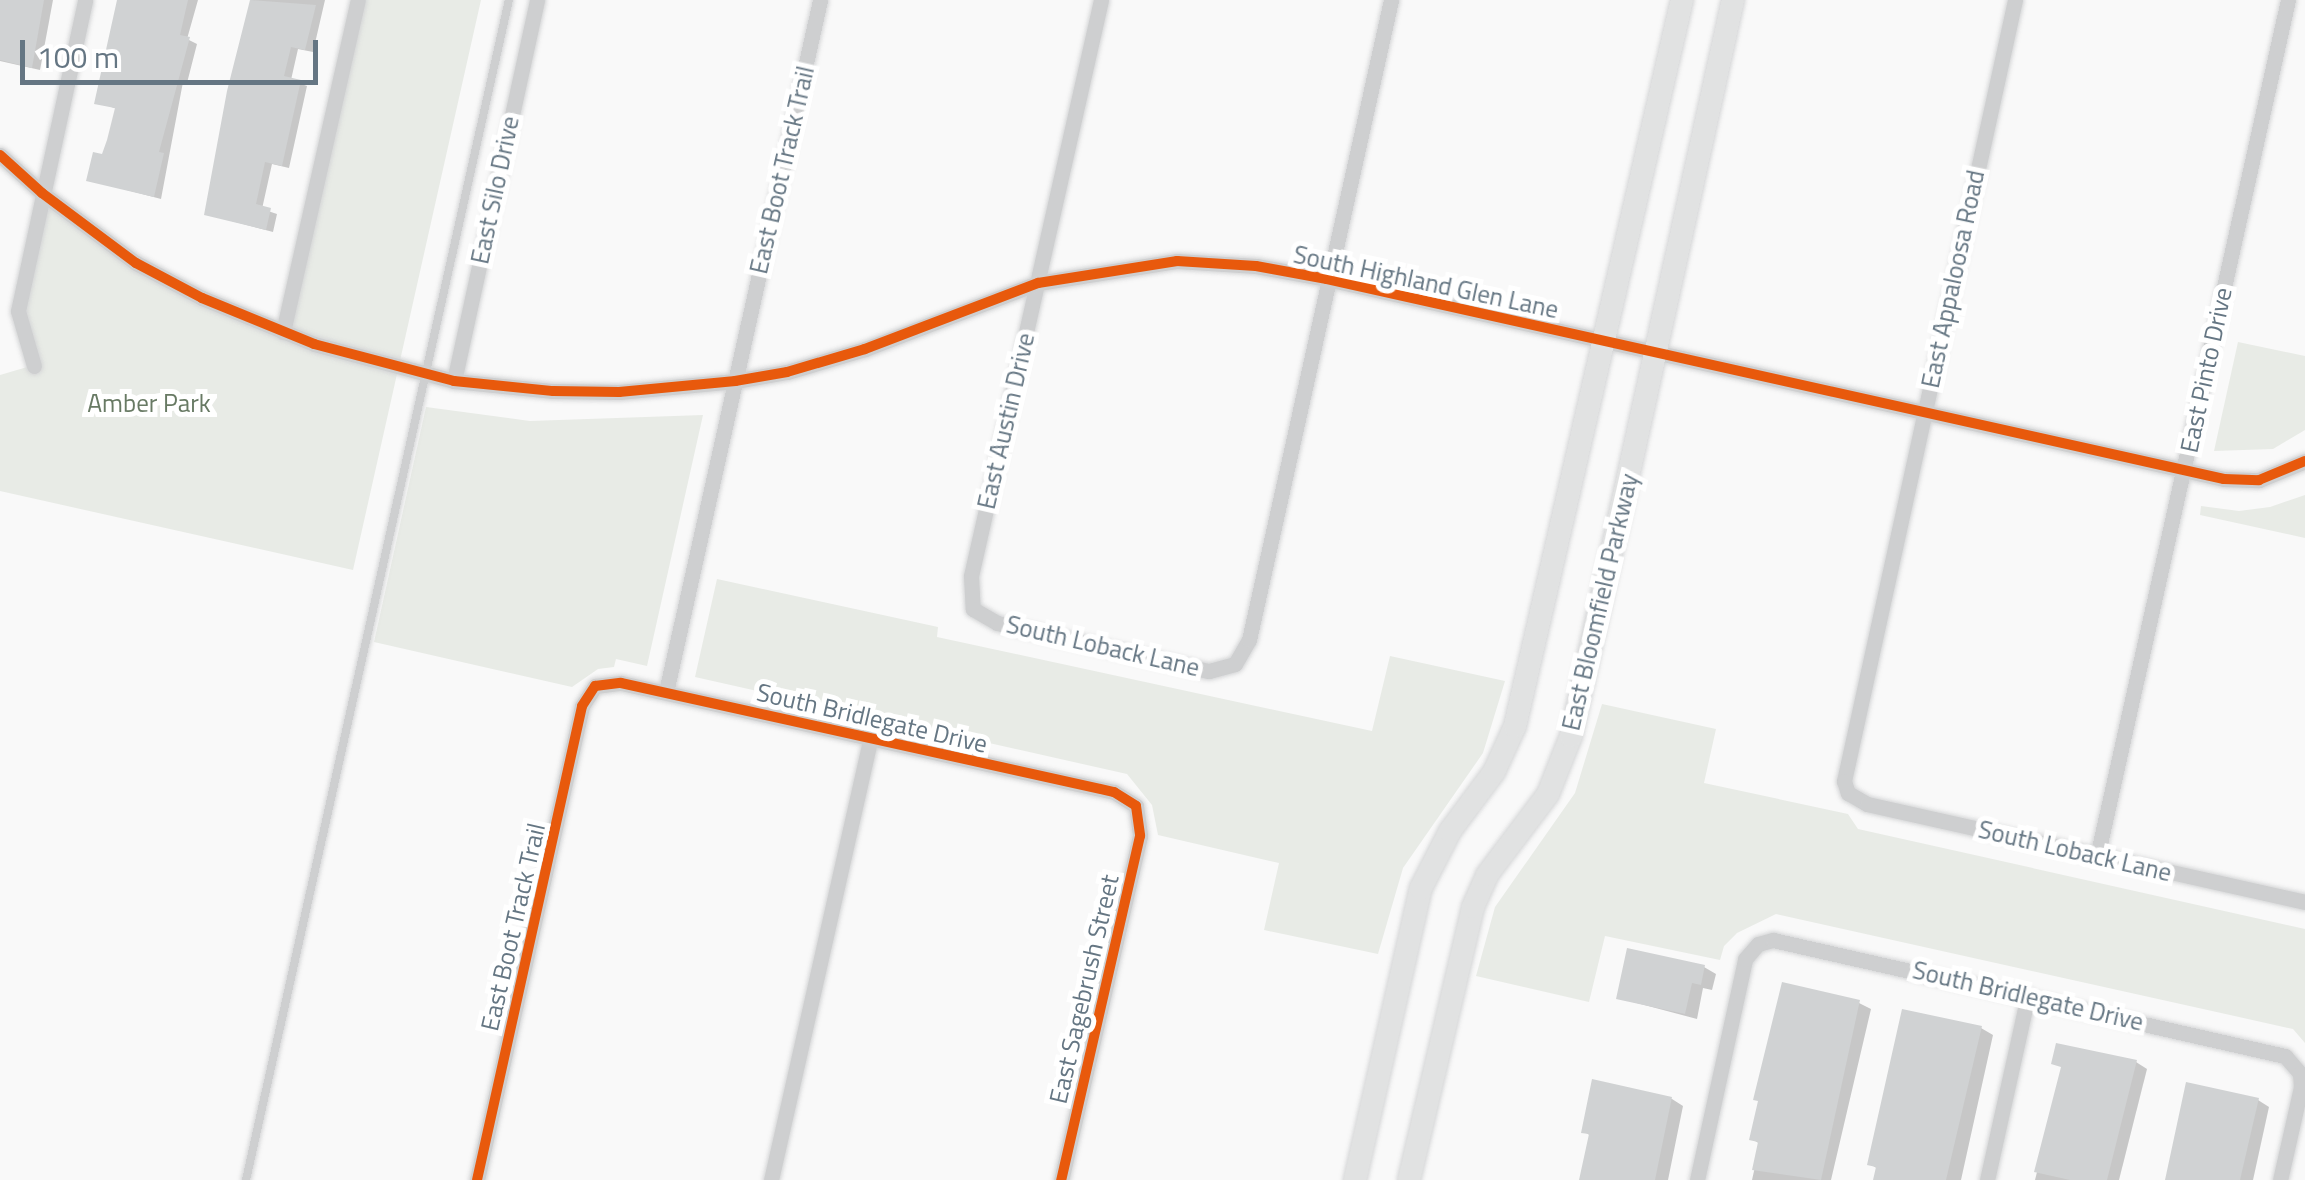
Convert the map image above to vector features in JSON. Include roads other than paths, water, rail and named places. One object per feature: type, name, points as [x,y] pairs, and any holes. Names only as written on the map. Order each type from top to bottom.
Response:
[{"type":"street","points":[[34,366],[18,311],[85,0]]},
{"type":"street","points":[[284,332],[358,0]]},
{"type":"street","name":"East Silo Drive","points":[[454,381],[537,0]]},
{"type":"street","name":"East Boot Track Trail","points":[[666,692],[820,0]]},
{"type":"street","name":"East Austin Drive","points":[[973,608],[972,576],[1101,0]]},
{"type":"street","points":[[1327,280],[1391,0]]},
{"type":"street","points":[[1355,1180],[1422,888],[1450,831],[1494,772],[1515,726],[1682,0]]},
{"type":"street","name":"East Bloomfield Parkway","points":[[1409,1180],[1473,906],[1487,875],[1548,794],[1571,736],[1733,0]]},
{"type":"street","name":"East Appaloosa Road","points":[[1848,793],[1845,764],[2015,0]]},
{"type":"street","name":"East Pinto Drive","points":[[2097,856],[2288,0]]},
{"type":"street","name":"South Highland Glen Lane","points":[[0,155],[42,193],[136,263],[284,332],[425,376],[454,381],[553,391],[619,392],[736,381],[787,372],[865,348],[1038,282],[1176,261],[1256,266],[1327,280],[2184,472],[2259,480],[2305,461]]},
{"type":"street","name":"South Loback Lane","points":[[973,608],[997,623],[1209,671],[1235,664],[1249,640],[1327,280]]},
{"type":"street","name":"South Bridlegate Drive","points":[[595,686],[621,682],[1114,792],[1136,806]]},
{"type":"street","name":"East Boot Track Trail","points":[[477,1180],[582,706],[595,686]]},
{"type":"street","points":[[771,1180],[870,739]]},
{"type":"street","name":"South Loback Lane","points":[[1848,793],[1867,804],[2305,902]]},
{"type":"street","name":"East Sagebrush Street","points":[[1061,1180],[1140,836],[1136,806]]},
{"type":"street","name":"South Bridlegate Drive","points":[[1697,1180],[1745,958],[1758,944],[1783,941],[2275,1051],[2295,1064],[2301,1087],[2280,1180]]},
{"type":"street","points":[[1987,1180],[2028,995]]},
{"type":"lane","points":[[246,1180],[509,0]]},
{"type":"park label","name":"Amber Park","points":[[149,403]]}]
